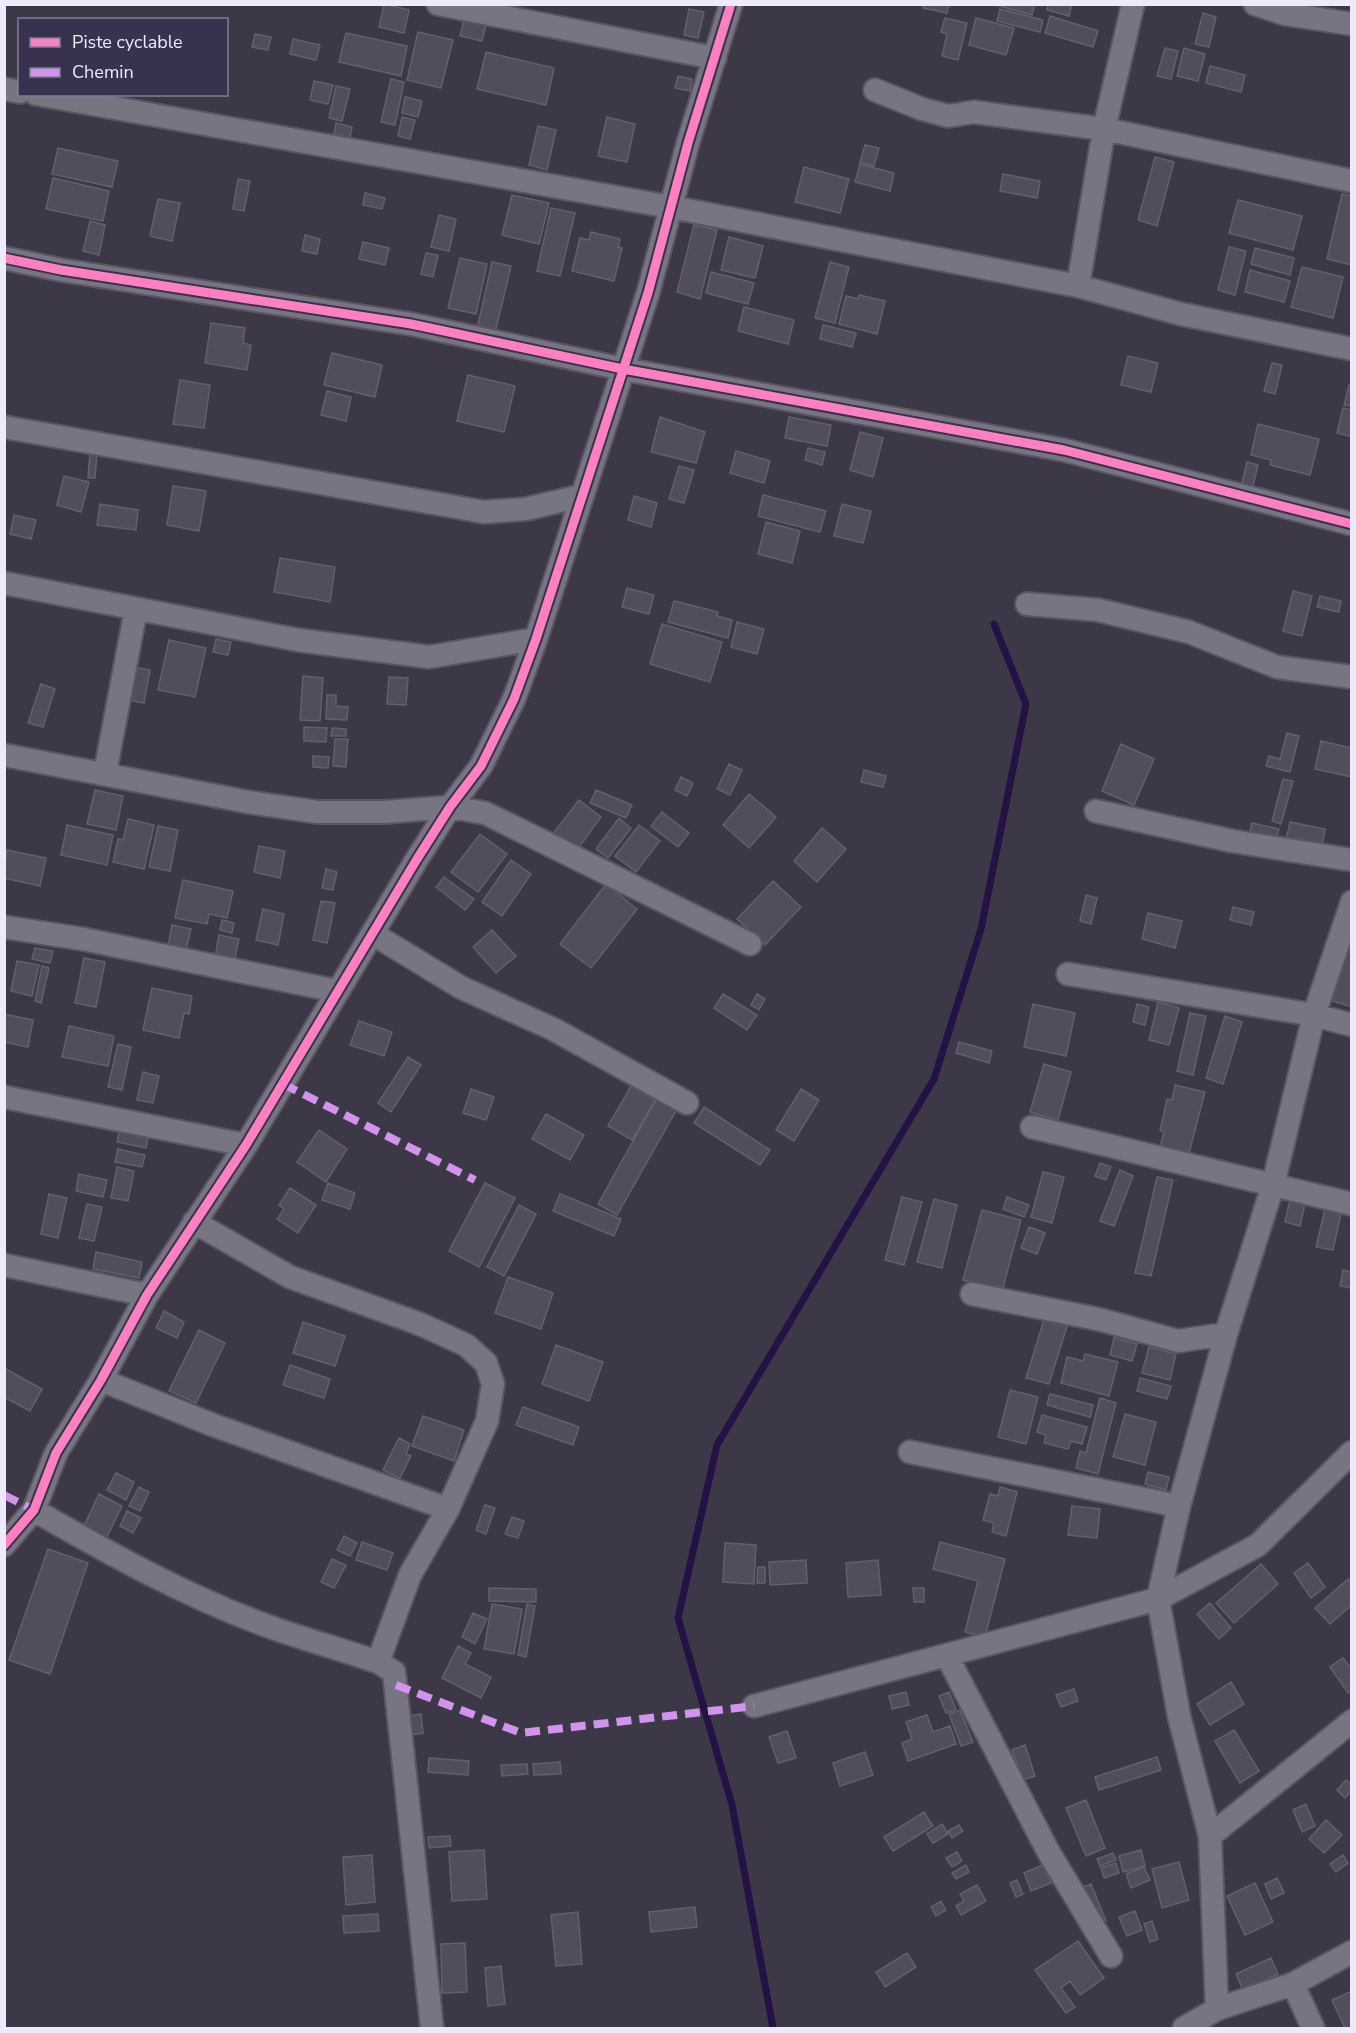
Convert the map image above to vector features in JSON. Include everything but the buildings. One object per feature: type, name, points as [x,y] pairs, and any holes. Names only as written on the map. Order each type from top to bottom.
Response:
[{"type":"street","points":[[438,4],[715,58]]},
{"type":"street","points":[[4,1545],[34,1510],[56,1454],[101,1380],[147,1295],[246,1145],[450,807],[481,766],[514,699],[536,639],[648,293],[731,4]]},
{"type":"street","points":[[1078,286],[1104,129],[1133,4]]},
{"type":"street","points":[[1255,4],[1285,14],[1352,24]]},
{"type":"street","points":[[875,90],[922,109],[948,116],[974,111],[1104,129],[1352,181]]},
{"type":"street","points":[[47,96],[671,207],[1078,286],[1181,314],[1352,349]]},
{"type":"street","points":[[4,258],[62,270],[411,324],[623,369],[1064,450],[1352,524]]},
{"type":"street","points":[[4,427],[484,512],[526,509],[581,496]]},
{"type":"street","points":[[4,584],[298,640],[429,657],[536,639]]},
{"type":"street","points":[[1027,604],[1098,610],[1189,632],[1277,667],[1352,677]]},
{"type":"street","points":[[105,773],[136,609]]},
{"type":"street","points":[[4,755],[248,802],[317,812],[384,812],[450,807],[485,813],[750,944]]},
{"type":"street","points":[[1096,811],[1232,841],[1352,860]]},
{"type":"street","points":[[1217,2009],[1210,1836],[1179,1716],[1158,1599],[1179,1506],[1226,1334],[1273,1185],[1314,1015],[1352,902]]},
{"type":"street","points":[[4,927],[83,939],[337,991]]},
{"type":"street","points":[[373,933],[462,988],[553,1029],[687,1103]]},
{"type":"street","points":[[1068,974],[1314,1015],[1352,1025]]},
{"type":"street","points":[[4,1097],[246,1145]]},
{"type":"street","points":[[1032,1127],[1352,1204]]},
{"type":"street","points":[[194,1222],[290,1277],[420,1324],[466,1345],[486,1363],[493,1384],[487,1421],[448,1509],[410,1575],[378,1662]]},
{"type":"street","points":[[4,1265],[147,1295]]},
{"type":"street","points":[[972,1294],[1102,1320],[1178,1341],[1226,1334]]},
{"type":"street","points":[[101,1380],[213,1425],[448,1509]]},
{"type":"street","points":[[910,1452],[1179,1506]]},
{"type":"street","points":[[754,1706],[1158,1599],[1258,1545],[1352,1452]]},
{"type":"street","points":[[34,1510],[119,1559],[217,1604],[272,1628],[378,1662],[394,1672],[432,2028]]},
{"type":"street","points":[[947,1656],[1048,1851],[1111,1956]]},
{"type":"street","points":[[1210,1836],[1352,1721]]},
{"type":"street","points":[[1184,2028],[1217,2009],[1293,1984],[1352,1952]]},
{"type":"street","points":[[1293,1984],[1313,2028]]},
{"type":"waterway","points":[[773,2028],[732,1805],[678,1618],[717,1445],[934,1079],[981,929],[1026,704],[994,624]]},
{"type":"marked path","points":[[283,1084],[475,1180]]},
{"type":"marked path","points":[[4,1495],[34,1510]]},
{"type":"marked path","points":[[396,1685],[521,1733],[754,1706]]},
{"type":"cycle path","points":[[4,1545],[34,1510],[56,1453],[101,1380],[147,1295],[246,1145],[417,859],[450,807],[481,766],[514,699],[536,639],[648,293],[688,143],[731,4]]},
{"type":"cycle path","points":[[4,258],[61,270],[411,324],[623,369],[1064,450],[1352,524]]}]
